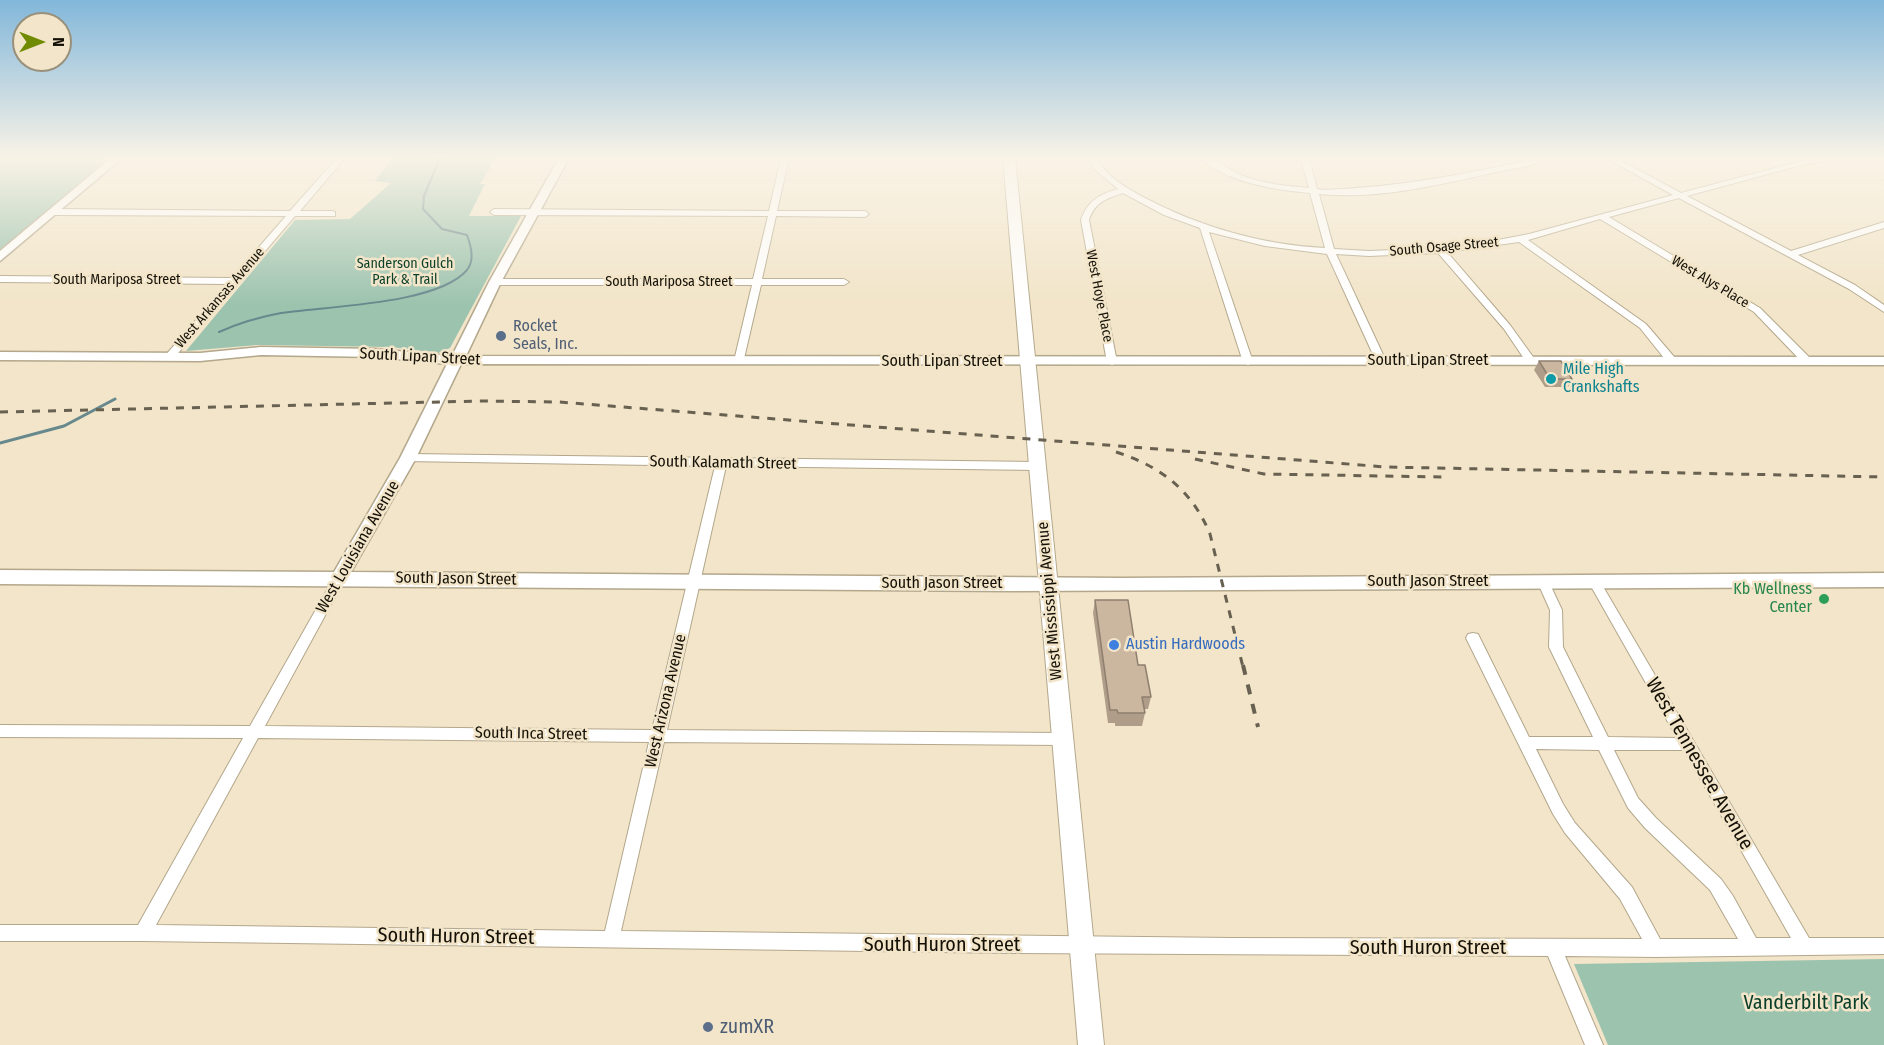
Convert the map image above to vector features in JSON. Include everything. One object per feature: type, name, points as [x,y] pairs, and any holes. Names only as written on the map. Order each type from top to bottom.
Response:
[{"type":"main road","name":"West Mississippi Avenue","points":[[1014,207],[1091,1045]]},
{"type":"street","points":[[0,257],[59,207]]},
{"type":"street","name":"West Arkansas Avenue","points":[[169,357],[298,207]]},
{"type":"street","name":"West Louisiana Avenue","points":[[143,933],[408,458],[438,401],[454,360],[537,207]]},
{"type":"street","points":[[739,361],[774,207]]},
{"type":"street","name":"West Hoye Place","points":[[1092,207],[1085,220],[1112,362]]},
{"type":"street","name":"South Osage Street","points":[[1152,207],[1204,229],[1267,243],[1330,251],[1439,249],[1521,238],[1636,207]]},
{"type":"street","points":[[1318,207],[1330,251],[1382,361]]},
{"type":"street","points":[[1703,207],[1852,287],[1884,309]]},
{"type":"street","points":[[53,212],[332,214]]},
{"type":"street","points":[[494,212],[865,214]]},
{"type":"street","name":"West Alys Place","points":[[1601,216],[1757,310],[1807,361]]},
{"type":"street","points":[[1791,254],[1881,228]]},
{"type":"street","points":[[1204,229],[1248,362]]},
{"type":"street","points":[[1521,238],[1643,326],[1672,361]]},
{"type":"street","points":[[1439,249],[1507,327],[1531,361]]},
{"type":"street","name":"South Mariposa Street","points":[[0,279],[234,281]]},
{"type":"street","name":"South Mariposa Street","points":[[495,282],[844,282]]},
{"type":"street","name":"South Lipan Street","points":[[0,356],[169,357],[284,352],[375,353],[429,360],[1884,361]]},
{"type":"street","name":"South Kalamath Street","points":[[408,458],[1038,466]]},
{"type":"street","name":"West Arizona Avenue","points":[[611,940],[722,463]]},
{"type":"street","name":"South Jason Street","points":[[0,577],[340,577],[694,583],[1048,584],[1884,580]]},
{"type":"street","points":[[1543,581],[1556,610],[1556,647],[1633,803],[1647,820],[1711,879],[1724,896],[1752,948]]},
{"type":"street","name":"West Tennessee Avenue","points":[[1594,581],[1805,947]]},
{"type":"street","points":[[1473,638],[1564,818],[1626,893],[1656,949]]},
{"type":"street","name":"South Inca Street","points":[[0,731],[255,731],[1062,739]]},
{"type":"street","points":[[1525,743],[1688,744]]},
{"type":"street","name":"South Huron Street","points":[[0,933],[1081,946],[1554,949],[1884,946]]},
{"type":"street","points":[[1554,949],[1594,1045]]},
{"type":"green space","points":[[0,207],[52,207],[0,249]]},
{"type":"green space","name":"Sanderson Gulch Park & Trail","points":[[364,207],[474,207],[469,216],[521,216],[450,348],[438,353],[391,347],[257,345],[186,351],[295,220],[350,219]]},
{"type":"green space","name":"Vanderbilt Park","points":[[1884,959],[1884,1045],[1608,1045],[1574,964]]},
{"type":"building","points":[[1539,361],[1561,361],[1572,379],[1550,379]]},
{"type":"building","name":"Austin Hardwoods","points":[[1095,600],[1128,600],[1138,665],[1145,665],[1151,697],[1142,697],[1145,713],[1118,713],[1117,710],[1110,710]]},
{"type":"waterway","points":[[219,332],[265,316],[407,297],[452,282],[467,270],[472,257],[467,235],[442,229],[423,207]]},
{"type":"waterway","points":[[0,443],[64,426],[115,399]]},
{"type":"railway","points":[[0,412],[483,401],[559,402],[1386,467],[1884,477]]},
{"type":"railway","points":[[1116,452],[1160,472],[1184,492],[1203,518],[1210,534],[1243,667]]},
{"type":"railway","points":[[1195,459],[1264,474],[1443,477]]},
{"type":"railway","points":[[1243,665],[1258,727]]},
{"type":"place","name":"Rocket Seals, Inc.","points":[[501,336]]},
{"type":"place","name":"Mile High Crankshafts","points":[[1551,379]]},
{"type":"place","name":"Kb Wellness Center","points":[[1824,599]]},
{"type":"place","name":"Austin Hardwoods","points":[[1114,645]]},
{"type":"place","name":"zumXR","points":[[708,1027]]}]
